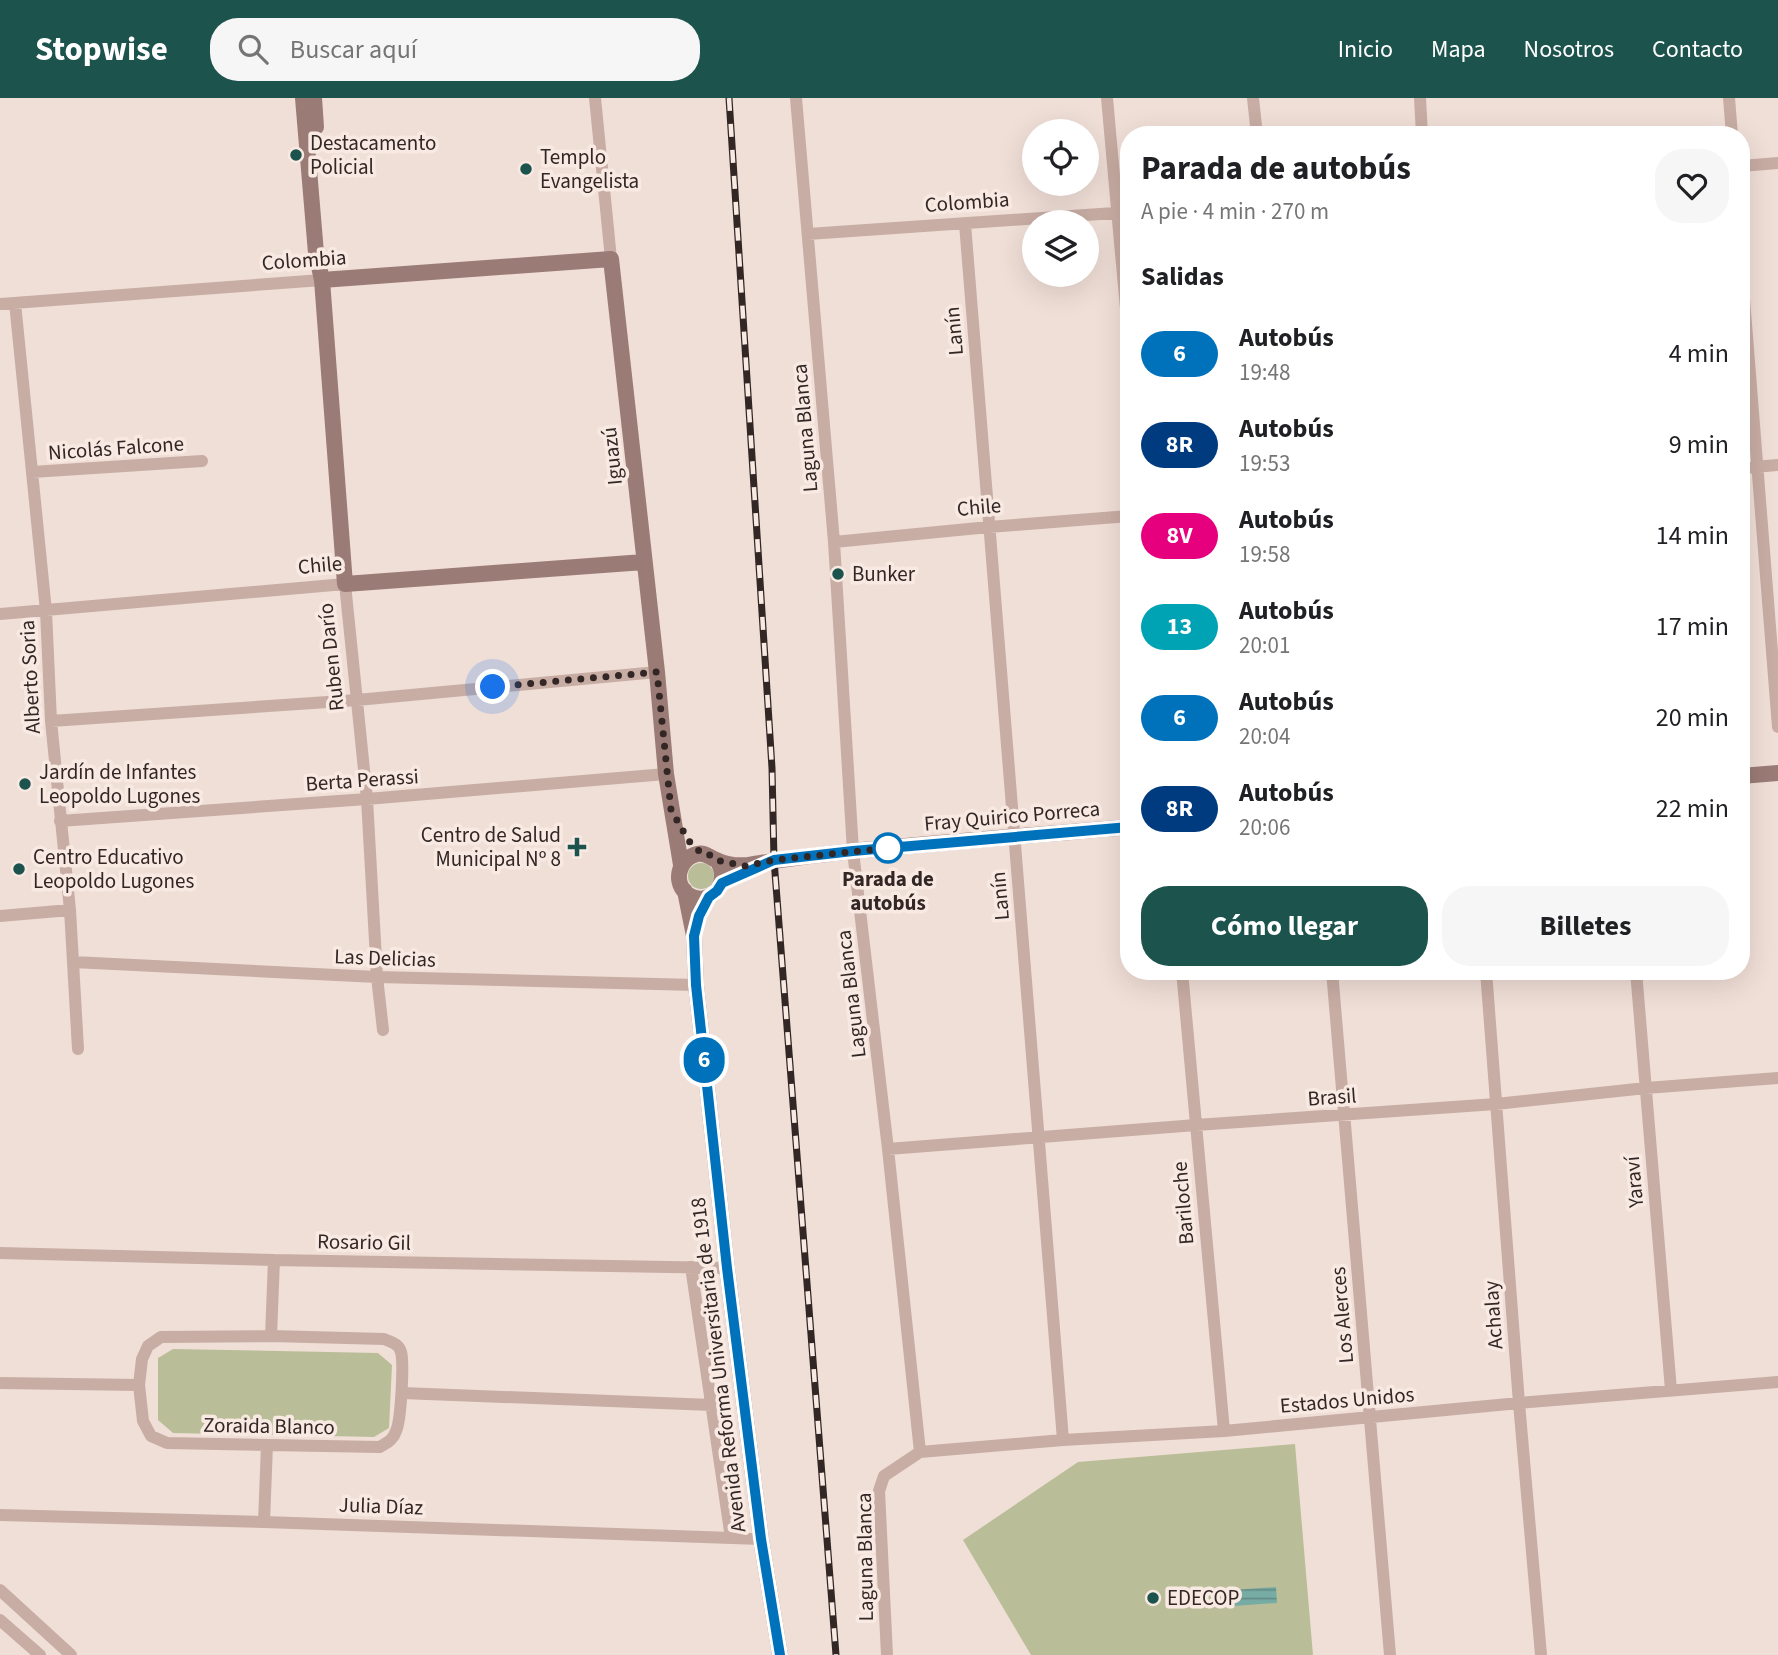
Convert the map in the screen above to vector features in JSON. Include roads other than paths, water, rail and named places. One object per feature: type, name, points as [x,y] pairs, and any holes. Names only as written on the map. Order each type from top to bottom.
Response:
[{"type":"main road","name":"Ruben Darío","points":[[303,98],[316,253],[322,280],[345,584]]},
{"type":"main road","name":"Ruben Darío","points":[[314,98],[324,252],[322,280]]},
{"type":"main road","name":"Colombia","points":[[322,280],[611,259]]},
{"type":"main road","name":"Iguazú","points":[[611,259],[666,774],[681,865]]},
{"type":"main road","name":"Chile","points":[[345,584],[644,562]]},
{"type":"main road","points":[[1750,775],[1778,773]]},
{"type":"main road","name":"Iguazú","points":[[671,810],[689,841],[709,857]]},
{"type":"main road","name":"Fray Quirico Porreca","points":[[709,857],[745,866],[853,851],[1120,828]]},
{"type":"main road","points":[[696,985],[694,936],[685,891],[680,883],[681,865],[694,855],[709,857],[721,867],[722,883]]},
{"type":"main road","name":"Fray Quirico Porreca","points":[[709,897],[722,883],[774,860]]},
{"type":"main road","points":[[685,891],[692,896],[709,897]]},
{"type":"main road","points":[[694,936],[699,916],[709,897]]},
{"type":"main road","name":"Avenida Reforma Universitaria de 1918","points":[[696,985],[727,1268],[761,1539],[780,1655]]},
{"type":"street","name":"Iguazú","points":[[595,98],[611,259]]},
{"type":"street","name":"Laguna Blanca","points":[[796,98],[834,542],[853,851],[920,1452],[884,1476],[879,1491],[887,1655]]},
{"type":"street","points":[[1107,98],[1120,191]]},
{"type":"street","points":[[1253,98],[1256,126]]},
{"type":"street","points":[[1420,98],[1422,126]]},
{"type":"street","points":[[1729,98],[1731,126]]},
{"type":"street","points":[[1750,165],[1778,163]]},
{"type":"street","name":"Colombia","points":[[808,234],[1120,213]]},
{"type":"street","name":"Lanín","points":[[965,223],[1063,1440]]},
{"type":"street","name":"Colombia","points":[[0,304],[322,280]]},
{"type":"street","name":"Alberto Soria","points":[[15,303],[46,611],[51,721],[69,911],[78,1049]]},
{"type":"street","points":[[1750,370],[1778,727]]},
{"type":"street","name":"Nicolás Falcone","points":[[32,472],[202,461]]},
{"type":"street","points":[[1750,467],[1778,465]]},
{"type":"street","name":"Chile","points":[[834,542],[1120,517]]},
{"type":"street","name":"Chile","points":[[0,614],[345,584]]},
{"type":"street","name":"Ruben Darío","points":[[345,584],[367,799],[377,978],[383,1030]]},
{"type":"street","points":[[51,721],[357,700],[657,672]]},
{"type":"street","name":"Berta Perassi","points":[[60,821],[666,774]]},
{"type":"street","points":[[0,916],[69,911]]},
{"type":"street","name":"Las Delicias","points":[[73,962],[377,978],[696,985]]},
{"type":"street","name":"Bariloche","points":[[1183,980],[1224,1431]]},
{"type":"street","name":"Los Alerces","points":[[1333,980],[1390,1655]]},
{"type":"street","name":"Achalay","points":[[1487,980],[1541,1655]]},
{"type":"street","name":"Yaraví","points":[[1637,980],[1671,1391]]},
{"type":"street","name":"Brasil","points":[[888,1149],[1496,1104],[1778,1077]]},
{"type":"street","name":"Rosario Gil","points":[[0,1253],[727,1268]]},
{"type":"street","points":[[271,1336],[274,1260]]},
{"type":"street","points":[[691,1267],[731,1538]]},
{"type":"street","name":"Zoraida Blanco","points":[[161,1337],[384,1339],[394,1343],[401,1351],[402,1392],[398,1429],[391,1440],[380,1447],[167,1443],[151,1436],[143,1421],[139,1385],[142,1359],[148,1346],[161,1337]]},
{"type":"street","name":"Estados Unidos","points":[[920,1452],[1063,1440],[1224,1431],[1778,1382]]},
{"type":"street","points":[[0,1383],[139,1385]]},
{"type":"street","points":[[402,1392],[712,1405]]},
{"type":"street","points":[[264,1522],[267,1445]]},
{"type":"street","name":"Julia Díaz","points":[[0,1515],[761,1539]]},
{"type":"street","points":[[0,1590],[71,1655]]},
{"type":"street","points":[[0,1620],[40,1655]]},
{"type":"water","points":[[1276,1587],[1277,1603],[1233,1606],[1232,1590]]},
{"type":"railway","points":[[729,98],[772,768],[774,860],[836,1655]]},
{"type":"place","name":"Destacamento Policial","points":[[296,155]]},
{"type":"place","name":"Templo Evangelista","points":[[526,169]]},
{"type":"place","name":"Bunker","points":[[838,574]]},
{"type":"place","name":"Jardín de Infantes Leopoldo Lugones","points":[[25,784]]},
{"type":"place","name":"Centro de Salud Municipal Nº 8","points":[[577,847]]},
{"type":"place","name":"Parada de autobús","points":[[888,848]]},
{"type":"place","name":"Centro Educativo Leopoldo Lugones","points":[[19,869]]},
{"type":"place","name":"EDECOP","points":[[1153,1598]]}]
